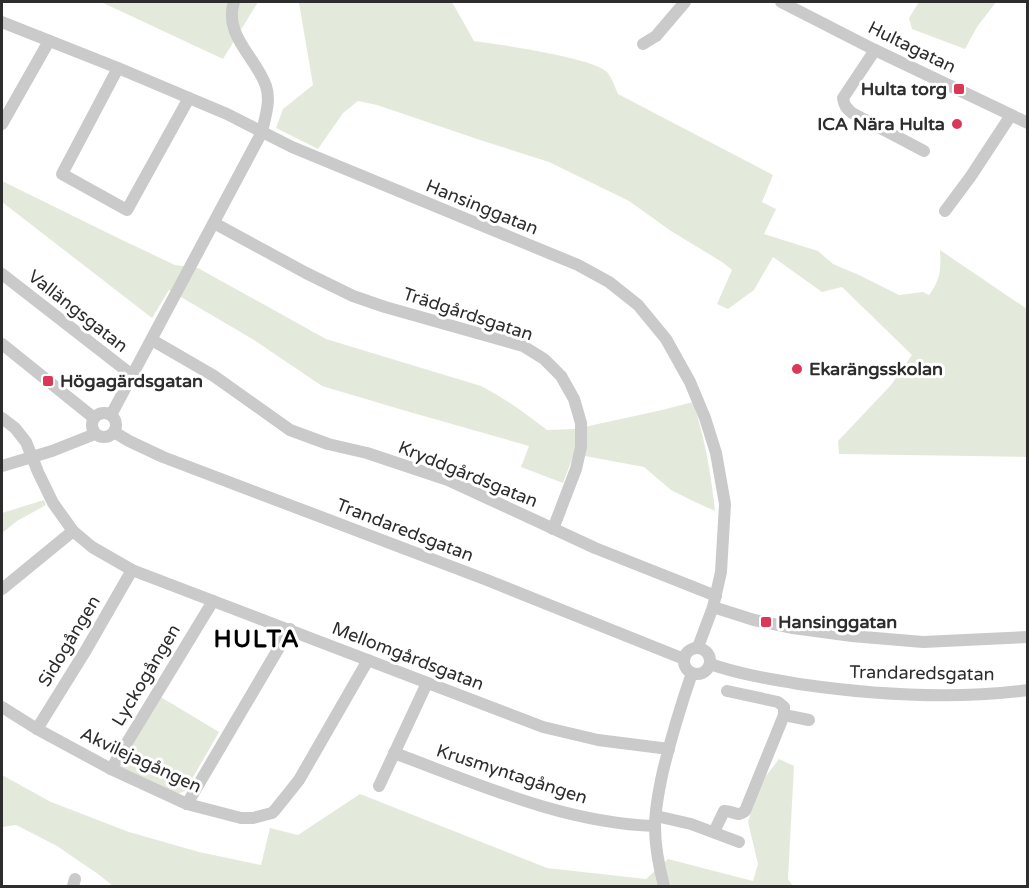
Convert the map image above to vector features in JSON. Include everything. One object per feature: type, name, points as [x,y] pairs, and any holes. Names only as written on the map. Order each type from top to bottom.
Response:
[{"type":"street","points":[[111,415],[262,132],[268,104],[267,87],[242,48],[233,26],[234,2]]},
{"type":"street","points":[[643,44],[656,36],[685,2]]},
{"type":"street","name":"Hultagatan","points":[[781,2],[1028,123]]},
{"type":"street","name":"Hansinggatan","points":[[2,22],[118,68],[227,114],[313,156],[578,265],[609,282],[638,305],[666,339],[690,382],[716,453],[725,504],[721,572],[714,602],[698,647]]},
{"type":"street","points":[[2,124],[49,41]]},
{"type":"street","points":[[875,50],[843,98],[844,104],[852,113],[924,151]]},
{"type":"street","points":[[118,68],[62,174],[127,210],[189,98]]},
{"type":"street","points":[[945,211],[1011,116]]},
{"type":"street","name":"Trädgårdsgatan","points":[[214,223],[353,296],[523,346],[544,359],[561,376],[574,399],[581,423],[581,447],[576,469],[554,528]]},
{"type":"street","name":"Vallängsgatan","points":[[2,274],[132,375]]},
{"type":"street","name":"Kryddgårdsgatan","points":[[152,340],[214,376],[290,430],[328,444],[367,453],[448,480],[754,620],[852,636],[923,642],[1028,636]]},
{"type":"street","points":[[2,344],[94,418]]},
{"type":"street","points":[[102,413],[111,415],[116,423],[114,432],[105,438],[95,434],[91,426],[94,418],[102,413]]},
{"type":"street","name":"Mellomgårdsgatan","points":[[2,418],[15,428],[26,442],[53,503],[73,531],[92,547],[132,570],[543,727],[598,740],[669,749]]},
{"type":"street","name":"Trandaredsgatan","points":[[114,432],[163,457],[498,584],[684,659]]},
{"type":"street","points":[[2,466],[95,434]]},
{"type":"street","points":[[2,589],[73,531]]},
{"type":"street","name":"Sidogången","points":[[37,729],[132,570]]},
{"type":"street","name":"Lyckogången","points":[[111,769],[213,601]]},
{"type":"street","points":[[187,804],[290,629]]},
{"type":"street","points":[[702,648],[708,653],[710,664],[703,672],[692,673],[686,667],[684,659],[689,650],[702,648]]},
{"type":"street","name":"Akvilejagången","points":[[2,707],[37,729],[111,769],[187,804],[242,818],[253,818],[272,813],[298,780],[368,660]]},
{"type":"street","name":"Trandaredsgatan","points":[[710,664],[767,678],[846,691],[902,695],[952,695],[1028,690]]},
{"type":"street","points":[[664,886],[657,859],[655,821],[669,749],[692,673]]},
{"type":"street","points":[[379,786],[427,683]]},
{"type":"street","points":[[714,832],[724,811],[738,815],[745,811],[784,715],[784,707],[778,702],[727,691]]},
{"type":"street","points":[[784,715],[809,720]]},
{"type":"street","name":"Krusmyntagången","points":[[394,753],[569,814],[691,824],[739,842]]},
{"type":"green space","points":[[101,2],[258,2],[223,59]]},
{"type":"green space","points":[[294,2],[452,2],[474,41],[545,52],[599,67],[609,74],[618,94],[773,175],[762,202],[776,209],[764,234],[818,251],[833,264],[899,295],[923,292],[929,295],[939,274],[940,250],[1027,309],[1027,457],[839,454],[838,441],[891,385],[912,355],[842,287],[822,292],[773,257],[754,290],[728,309],[717,304],[732,270],[629,201],[549,162],[377,105],[358,101],[343,113],[318,149],[276,128],[283,109],[313,85],[299,3]]},
{"type":"green space","points":[[919,2],[996,2],[977,27],[965,49],[912,29],[909,18]]},
{"type":"green space","points":[[2,181],[175,265],[198,268],[326,339],[481,386],[515,406],[547,430],[575,429],[693,402],[707,456],[715,511],[671,490],[644,467],[574,454],[563,483],[521,467],[529,446],[322,386],[254,340],[169,290],[152,318],[2,202]]},
{"type":"green space","points":[[44,500],[46,505],[17,521],[2,533],[2,513]]},
{"type":"green space","points":[[159,696],[219,732],[185,791],[177,794],[116,766]]},
{"type":"green space","points":[[779,759],[794,766],[788,879],[793,886],[113,886],[57,846],[16,825],[2,827],[2,775],[51,802],[129,832],[199,852],[261,865],[270,828],[298,835],[360,794],[547,868],[646,879],[668,859],[753,881],[758,864],[748,822],[759,785]]},
{"type":"place","name":"Hulta torg","points":[[959,89]]},
{"type":"place","name":"ICA Nära Hulta","points":[[957,124]]},
{"type":"place","name":"Ekarängsskolan","points":[[797,369]]},
{"type":"place","name":"Högagärdsgatan","points":[[48,381]]},
{"type":"place","name":"Hansinggatan","points":[[766,622]]},
{"type":"district","name":"HULTA","points":[[257,639]]}]
